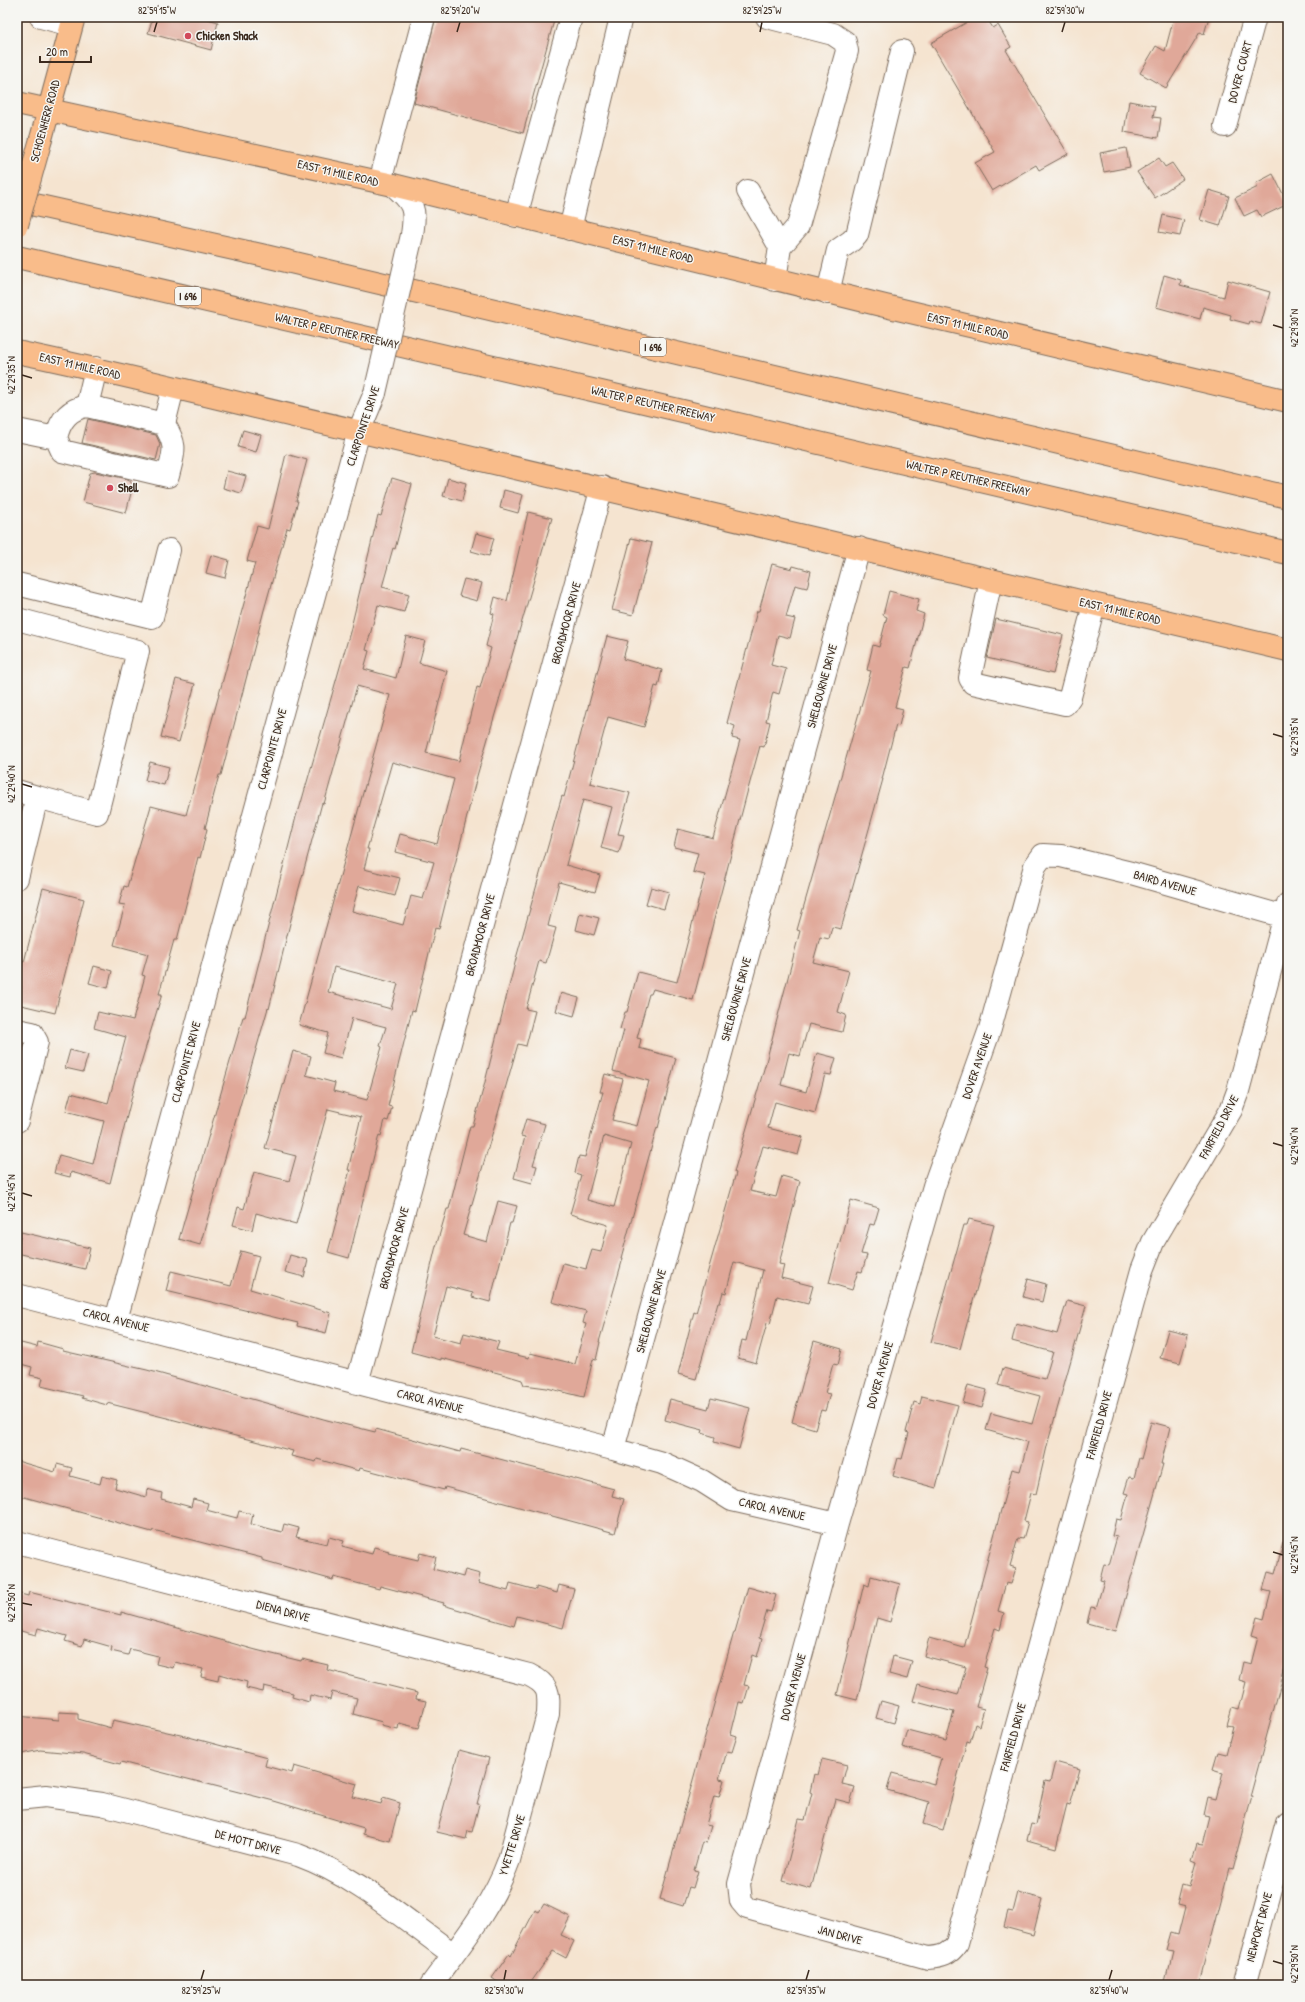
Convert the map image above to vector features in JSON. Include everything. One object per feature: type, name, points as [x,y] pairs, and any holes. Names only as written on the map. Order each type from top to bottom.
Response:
[{"type":"main road","name":"SCHOENHERR ROAD","points":[[17,224],[73,21]]},
{"type":"main road","name":"EAST 11 MILE ROAD","points":[[17,103],[48,108],[387,184],[828,293],[1288,401]]},
{"type":"main road","name":"I 696","points":[[17,201],[261,255],[1288,497]]},
{"type":"main road","name":"WALTER P REUTHER FREEWAY","points":[[17,257],[658,404],[1288,553]]},
{"type":"main road","name":"EAST 11 MILE ROAD","points":[[17,352],[96,368],[173,388],[602,487],[1288,650]]},
{"type":"street","points":[[41,17],[73,21]]},
{"type":"street","points":[[387,184],[424,17]]},
{"type":"street","points":[[516,216],[571,17]]},
{"type":"street","points":[[570,229],[621,17]]},
{"type":"street","points":[[768,17],[833,34],[844,42],[847,51],[798,226],[780,247],[776,280]]},
{"type":"street","name":"DOVER COURT","points":[[1225,126],[1254,17]]},
{"type":"street","points":[[828,293],[838,250],[851,241],[857,234],[902,51]]},
{"type":"street","name":"CLARPOINTE DRIVE","points":[[116,1320],[359,431],[374,393],[412,235],[415,216],[413,207],[407,197],[387,184]]},
{"type":"street","points":[[748,191],[780,247]]},
{"type":"street","points":[[87,406],[96,368]]},
{"type":"street","points":[[164,424],[173,388]]},
{"type":"street","points":[[87,406],[164,424],[172,436],[175,448],[168,476],[62,451],[56,438],[58,428],[65,416],[76,408],[87,406]]},
{"type":"street","points":[[17,430],[56,438]]},
{"type":"street","name":"BROADMOOR DRIVE","points":[[357,1383],[602,487]]},
{"type":"street","name":"SHELBOURNE DRIVE","points":[[614,1449],[859,548]]},
{"type":"street","points":[[17,584],[152,617],[169,550]]},
{"type":"street","points":[[991,580],[970,678],[973,683],[980,685],[1065,704],[1070,697],[1094,605]]},
{"type":"street","points":[[17,619],[138,651],[97,812],[27,794],[17,878]]},
{"type":"street","name":"BAIRD AVENUE","points":[[1043,855],[1061,856],[1286,911]]},
{"type":"street","name":"DOVER AVENUE","points":[[742,1901],[739,1884],[837,1524],[934,1186],[990,1029],[1030,877],[1035,866],[1043,855]]},
{"type":"street","name":"FAIRFIELD DRIVE","points":[[943,1957],[952,1950],[957,1943],[1142,1270],[1153,1242],[1233,1104],[1286,911]]},
{"type":"street","points":[[17,1030],[32,1033],[37,1042],[17,1121]]},
{"type":"street","name":"CAROL AVENUE","points":[[17,1295],[614,1449],[662,1463],[702,1481],[732,1500],[837,1524]]},
{"type":"street","name":"DIENA DRIVE","points":[[17,1542],[530,1675],[539,1679],[546,1687]]},
{"type":"street","name":"YVETTE DRIVE","points":[[431,1985],[492,1898],[509,1860],[548,1714],[549,1698],[546,1687]]},
{"type":"street","name":"DE MOTT DRIVE","points":[[17,1798],[46,1796],[102,1804],[298,1855],[315,1861],[336,1871],[360,1887],[454,1954]]},
{"type":"street","name":"NEWPORT DRIVE","points":[[1244,1985],[1288,1822]]},
{"type":"street","name":"JAN DRIVE","points":[[742,1901],[748,1908],[758,1912],[928,1958],[943,1957]]},
{"type":"building","name":"Chicken Shack","points":[[153,17],[201,17],[218,22],[211,50],[148,33]]},
{"type":"building","points":[[436,17],[555,17],[523,133],[414,103]]},
{"type":"building","points":[[976,17],[986,17],[993,28],[998,25],[1011,47],[1006,50],[1068,154],[1039,170],[1036,165],[992,191],[975,163],[995,152],[931,43]]},
{"type":"building","points":[[1174,17],[1209,17],[1204,34],[1200,32],[1166,88],[1140,73],[1156,46],[1165,51]]},
{"type":"building","points":[[1129,101],[1155,106],[1153,117],[1161,118],[1158,138],[1124,132]]},
{"type":"building","points":[[1126,148],[1130,167],[1104,172],[1100,153]]},
{"type":"building","points":[[1159,158],[1165,167],[1172,163],[1183,179],[1155,198],[1137,172]]},
{"type":"building","points":[[1273,174],[1288,204],[1261,217],[1257,210],[1244,216],[1235,198],[1258,187],[1256,183]]},
{"type":"building","points":[[1209,190],[1229,196],[1220,226],[1200,220]]},
{"type":"building","points":[[1163,215],[1184,220],[1180,236],[1159,232]]},
{"type":"building","points":[[1164,275],[1181,280],[1180,285],[1224,297],[1228,280],[1270,292],[1261,324],[1250,321],[1249,324],[1230,319],[1231,315],[1203,307],[1200,319],[1156,307]]},
{"type":"building","points":[[88,419],[156,435],[160,444],[156,460],[82,443]]},
{"type":"building","points":[[243,430],[261,435],[256,452],[238,447]]},
{"type":"building","points":[[286,454],[307,460],[296,501],[298,501],[290,529],[287,528],[264,610],[221,775],[219,775],[205,828],[207,829],[200,858],[198,857],[177,940],[174,940],[159,994],[162,994],[137,1076],[110,1183],[71,1172],[70,1177],[54,1173],[59,1155],[93,1164],[104,1121],[66,1111],[71,1093],[108,1103],[126,1037],[94,1028],[98,1012],[133,1020],[145,976],[142,975],[148,954],[114,945],[125,905],[119,904],[124,886],[127,887],[151,806],[186,815],[255,563],[247,561],[257,526],[268,529]]},
{"type":"building","points":[[227,471],[246,476],[241,493],[223,488]]},
{"type":"building","points":[[95,472],[128,479],[133,485],[126,513],[83,502],[90,473]]},
{"type":"building","points":[[392,478],[412,484],[395,549],[393,548],[382,587],[409,594],[404,612],[378,605],[366,650],[369,651],[364,669],[396,678],[406,636],[425,641],[419,663],[447,671],[426,753],[459,761],[477,687],[480,688],[491,648],[486,646],[494,614],[491,613],[495,597],[507,601],[528,512],[552,518],[477,776],[439,929],[435,928],[415,1011],[412,1010],[388,1106],[392,1107],[388,1121],[385,1120],[381,1136],[379,1135],[349,1258],[328,1252],[350,1170],[348,1170],[361,1117],[328,1109],[296,1224],[256,1213],[252,1230],[233,1225],[238,1207],[244,1209],[254,1172],[289,1181],[296,1156],[265,1148],[293,1051],[311,1056],[306,1075],[335,1083],[333,1091],[367,1100],[382,1047],[380,1046],[386,1027],[352,1018],[341,1058],[323,1053],[328,1033],[299,1025],[390,695],[357,686],[324,804],[322,803],[296,899],[269,1009],[268,1008],[200,1245],[179,1239],[243,1017],[245,1017],[298,809],[299,810],[350,632],[378,515],[381,516]],"holes":[[[392,762],[454,779],[437,844],[400,834],[395,852],[434,862],[423,899],[411,896],[403,925],[352,911],[359,886],[395,896],[400,878],[364,869],[369,849],[367,849]],[[334,967],[398,984],[391,1009],[328,992]]]},
{"type":"building","points":[[448,478],[466,483],[462,501],[443,496]]},
{"type":"building","points":[[504,490],[523,495],[518,513],[500,508]]},
{"type":"building","points":[[476,533],[494,538],[489,556],[471,551]]},
{"type":"building","points":[[631,538],[652,543],[633,615],[612,610]]},
{"type":"building","points":[[211,555],[229,560],[225,578],[206,573]]},
{"type":"building","points":[[772,564],[792,569],[793,566],[811,571],[807,588],[795,585],[786,617],[795,619],[790,638],[778,635],[771,665],[786,669],[779,694],[773,692],[766,721],[770,722],[764,747],[760,746],[693,1000],[653,989],[651,994],[649,994],[637,1038],[641,1039],[639,1048],[676,1058],[658,1128],[657,1127],[621,1258],[623,1258],[599,1342],[596,1360],[593,1359],[584,1397],[547,1388],[524,1385],[522,1380],[502,1374],[441,1358],[441,1360],[411,1352],[435,1250],[447,1209],[449,1209],[470,1126],[473,1126],[517,955],[562,796],[564,797],[607,636],[628,641],[623,659],[662,670],[658,687],[655,686],[644,727],[608,717],[590,783],[630,793],[618,834],[624,835],[619,853],[601,848],[612,807],[583,800],[566,865],[600,875],[595,892],[559,882],[548,926],[556,928],[546,963],[539,961],[526,1009],[535,1011],[526,1046],[518,1044],[463,1235],[487,1242],[498,1201],[517,1206],[512,1223],[510,1223],[490,1302],[472,1297],[473,1293],[446,1286],[433,1336],[461,1343],[464,1333],[499,1342],[496,1350],[529,1358],[530,1353],[575,1364],[586,1324],[583,1323],[586,1311],[552,1302],[563,1263],[586,1269],[592,1250],[601,1252],[608,1225],[570,1214],[581,1175],[575,1173],[579,1156],[585,1157],[603,1092],[600,1092],[605,1074],[623,1079],[612,1120],[637,1126],[649,1081],[613,1071],[624,1030],[620,1029],[625,1012],[627,1012],[638,972],[677,982],[705,875],[693,872],[698,853],[674,847],[678,829],[713,838],[740,740],[732,738],[735,726],[727,723],[757,611],[759,611]],"holes":[[[604,1136],[631,1144],[614,1207],[587,1200]]]},
{"type":"building","points":[[464,579],[482,583],[477,601],[459,596]]},
{"type":"building","points":[[889,591],[919,599],[916,611],[924,614],[910,668],[906,667],[895,707],[903,709],[899,726],[896,725],[883,779],[841,929],[832,927],[829,939],[820,937],[813,962],[849,971],[838,1012],[846,1015],[842,1032],[809,1024],[800,1056],[789,1053],[781,1085],[806,1092],[817,1053],[836,1058],[831,1075],[825,1074],[815,1113],[775,1102],[768,1128],[803,1137],[798,1155],[763,1146],[750,1191],[776,1197],[782,1176],[800,1181],[779,1264],[784,1265],[781,1278],[813,1286],[808,1304],[777,1296],[770,1324],[767,1323],[756,1363],[738,1358],[742,1340],[746,1341],[763,1270],[734,1262],[726,1293],[723,1292],[720,1303],[718,1303],[696,1379],[678,1374],[694,1312],[696,1313],[736,1173],[734,1172],[766,1062],[800,931],[797,930],[871,671],[867,670],[873,645],[879,647],[887,617],[883,615]]},
{"type":"building","points":[[996,619],[1063,635],[1053,674],[987,658]]},
{"type":"building","points":[[176,679],[195,684],[179,742],[161,737]]},
{"type":"building","points":[[150,762],[169,767],[164,785],[145,780]]},
{"type":"building","points":[[651,887],[669,892],[664,909],[646,904]]},
{"type":"building","points":[[43,888],[84,899],[55,1013],[17,1004],[17,960],[24,962]]},
{"type":"building","points":[[580,913],[599,918],[594,935],[576,930]]},
{"type":"building","points":[[94,966],[112,971],[108,988],[89,983]]},
{"type":"building","points":[[561,993],[579,998],[574,1016],[556,1011]]},
{"type":"building","points":[[70,1050],[88,1055],[83,1072],[65,1068]]},
{"type":"building","points":[[526,1119],[545,1124],[533,1165],[537,1166],[532,1183],[514,1178],[525,1137],[521,1136]]},
{"type":"building","points":[[851,1200],[879,1208],[874,1225],[870,1224],[861,1254],[867,1255],[862,1272],[858,1271],[852,1290],[829,1283]]},
{"type":"building","points":[[969,1219],[994,1225],[960,1349],[931,1342],[964,1225],[967,1225]]},
{"type":"building","points":[[21,1232],[90,1248],[85,1269],[17,1253]]},
{"type":"building","points":[[241,1251],[259,1256],[250,1289],[331,1313],[326,1333],[297,1326],[298,1323],[166,1291],[171,1271],[231,1286]]},
{"type":"building","points":[[290,1255],[308,1260],[304,1277],[285,1272]]},
{"type":"building","points":[[1028,1279],[1046,1284],[1042,1302],[1023,1297]]},
{"type":"building","points":[[1067,1301],[1086,1306],[1048,1442],[1036,1494],[1031,1493],[1024,1521],[1028,1522],[1023,1539],[1018,1538],[1010,1566],[1016,1568],[1011,1584],[1006,1583],[998,1611],[1004,1613],[1000,1630],[995,1628],[984,1667],[987,1668],[976,1707],[984,1709],[979,1726],[975,1724],[970,1742],[967,1741],[943,1830],[923,1824],[929,1802],[887,1790],[892,1773],[934,1784],[941,1758],[902,1747],[907,1730],[946,1740],[954,1712],[913,1701],[918,1684],[958,1695],[966,1667],[924,1656],[929,1638],[964,1648],[1012,1469],[1020,1471],[1028,1442],[986,1430],[991,1413],[1032,1424],[1040,1396],[998,1385],[1003,1368],[1045,1379],[1053,1352],[1012,1341],[1016,1323],[1057,1334]]},
{"type":"building","points":[[1168,1330],[1188,1335],[1180,1363],[1160,1358]]},
{"type":"building","points":[[814,1341],[842,1349],[838,1365],[833,1364],[825,1393],[830,1394],[825,1411],[821,1410],[815,1429],[792,1422]]},
{"type":"building","points":[[17,1342],[37,1347],[38,1342],[63,1349],[63,1351],[147,1370],[327,1420],[375,1432],[376,1429],[460,1452],[461,1449],[614,1489],[612,1496],[624,1499],[615,1533],[445,1487],[444,1490],[360,1468],[359,1471],[317,1459],[316,1462],[291,1456],[293,1451],[107,1403],[107,1405],[82,1398],[83,1396],[41,1386],[43,1378],[30,1375],[32,1367],[17,1363]]},
{"type":"building","points":[[968,1385],[987,1390],[982,1408],[963,1403]]},
{"type":"building","points":[[922,1396],[958,1405],[936,1488],[893,1476],[898,1458],[902,1459],[909,1433],[906,1432],[914,1402],[920,1404]]},
{"type":"building","points":[[711,1398],[750,1408],[739,1449],[714,1442],[715,1437],[702,1433],[703,1430],[665,1420],[670,1399],[708,1409]]},
{"type":"building","points":[[1151,1422],[1170,1427],[1161,1464],[1163,1464],[1116,1631],[1087,1623],[1091,1607],[1096,1608],[1104,1581],[1100,1580],[1104,1564],[1109,1565],[1117,1537],[1112,1536],[1116,1519],[1121,1520],[1128,1494],[1124,1493],[1129,1477],[1134,1478]]},
{"type":"building","points":[[17,1461],[55,1472],[57,1464],[72,1468],[70,1476],[100,1484],[102,1476],[117,1480],[115,1488],[146,1497],[147,1489],[162,1493],[161,1499],[191,1507],[193,1499],[208,1503],[206,1510],[237,1518],[239,1511],[253,1514],[251,1524],[282,1532],[284,1524],[299,1528],[296,1537],[327,1544],[329,1537],[344,1541],[342,1546],[372,1554],[374,1547],[389,1551],[388,1553],[418,1560],[420,1553],[436,1557],[433,1569],[463,1577],[465,1570],[480,1574],[478,1583],[508,1591],[510,1583],[536,1590],[536,1587],[557,1593],[559,1585],[574,1589],[563,1628],[517,1616],[514,1626],[443,1605],[444,1603],[380,1586],[379,1589],[334,1577],[333,1580],[262,1560],[262,1558],[153,1530],[152,1532],[17,1495]]},
{"type":"building","points":[[1283,1543],[1288,1544],[1288,1657],[1250,1797],[1252,1797],[1232,1871],[1229,1870],[1199,1985],[1164,1985],[1172,1952],[1166,1951],[1171,1933],[1178,1935],[1185,1907],[1177,1905],[1182,1885],[1189,1887],[1196,1862],[1191,1860],[1196,1843],[1203,1844],[1210,1816],[1204,1815],[1208,1797],[1216,1799],[1223,1772],[1213,1769],[1218,1752],[1226,1754],[1233,1727],[1227,1726],[1232,1708],[1239,1710],[1246,1682],[1239,1680],[1243,1662],[1251,1664],[1258,1637],[1252,1635],[1257,1617],[1264,1619],[1271,1592],[1263,1590],[1268,1572],[1275,1574]]},
{"type":"building","points":[[871,1576],[900,1584],[890,1622],[877,1618],[857,1700],[837,1695],[864,1584],[869,1586]]},
{"type":"building","points":[[748,1587],[776,1595],[771,1612],[767,1611],[759,1638],[762,1639],[757,1657],[752,1655],[744,1685],[749,1686],[744,1703],[739,1702],[731,1734],[737,1736],[732,1752],[727,1751],[719,1779],[724,1780],[719,1797],[714,1796],[706,1825],[711,1826],[706,1843],[702,1842],[694,1870],[698,1871],[693,1888],[689,1887],[683,1906],[660,1899],[734,1632]]},
{"type":"building","points":[[29,1592],[121,1615],[121,1612],[256,1650],[301,1661],[302,1659],[328,1665],[327,1670],[417,1693],[416,1699],[426,1701],[419,1728],[399,1723],[398,1729],[381,1725],[382,1722],[353,1714],[357,1698],[332,1692],[330,1700],[310,1695],[309,1702],[292,1697],[293,1693],[264,1686],[263,1692],[246,1688],[247,1682],[219,1674],[218,1681],[201,1677],[203,1669],[175,1662],[173,1668],[156,1664],[158,1656],[130,1649],[128,1655],[111,1651],[112,1647],[84,1639],[82,1646],[65,1641],[67,1636],[38,1628],[36,1635],[17,1630],[17,1593],[28,1596]]},
{"type":"building","points":[[893,1656],[912,1661],[907,1679],[889,1674]]},
{"type":"building","points":[[881,1701],[899,1706],[894,1723],[876,1718]]},
{"type":"building","points":[[59,1712],[78,1713],[78,1719],[111,1728],[113,1720],[185,1736],[267,1758],[265,1766],[292,1773],[294,1766],[357,1784],[353,1797],[381,1804],[383,1798],[400,1803],[390,1841],[363,1834],[364,1828],[274,1801],[121,1762],[120,1764],[83,1754],[40,1750],[17,1755],[17,1716],[59,1720]]},
{"type":"building","points":[[459,1750],[489,1758],[477,1804],[479,1804],[472,1832],[468,1831],[466,1839],[437,1832]]},
{"type":"building","points":[[822,1759],[847,1765],[842,1784],[855,1787],[850,1803],[835,1799],[811,1889],[783,1881],[799,1819],[805,1820],[812,1793],[810,1792],[814,1774],[818,1775]]},
{"type":"building","points":[[1055,1762],[1080,1769],[1070,1805],[1067,1804],[1056,1848],[1027,1840],[1031,1824],[1036,1825],[1045,1781],[1050,1782]]},
{"type":"building","points":[[1018,1892],[1042,1899],[1033,1935],[1004,1927],[1008,1911],[1013,1912]]},
{"type":"building","points":[[544,1904],[570,1917],[561,1935],[574,1941],[566,1958],[553,1951],[529,1985],[502,1985],[492,1978],[509,1954],[511,1956],[535,1910],[539,1912]]},
{"type":"place","name":"Chicken Shack","points":[[188,36]]},
{"type":"place","name":"Shell","points":[[110,488]]}]
